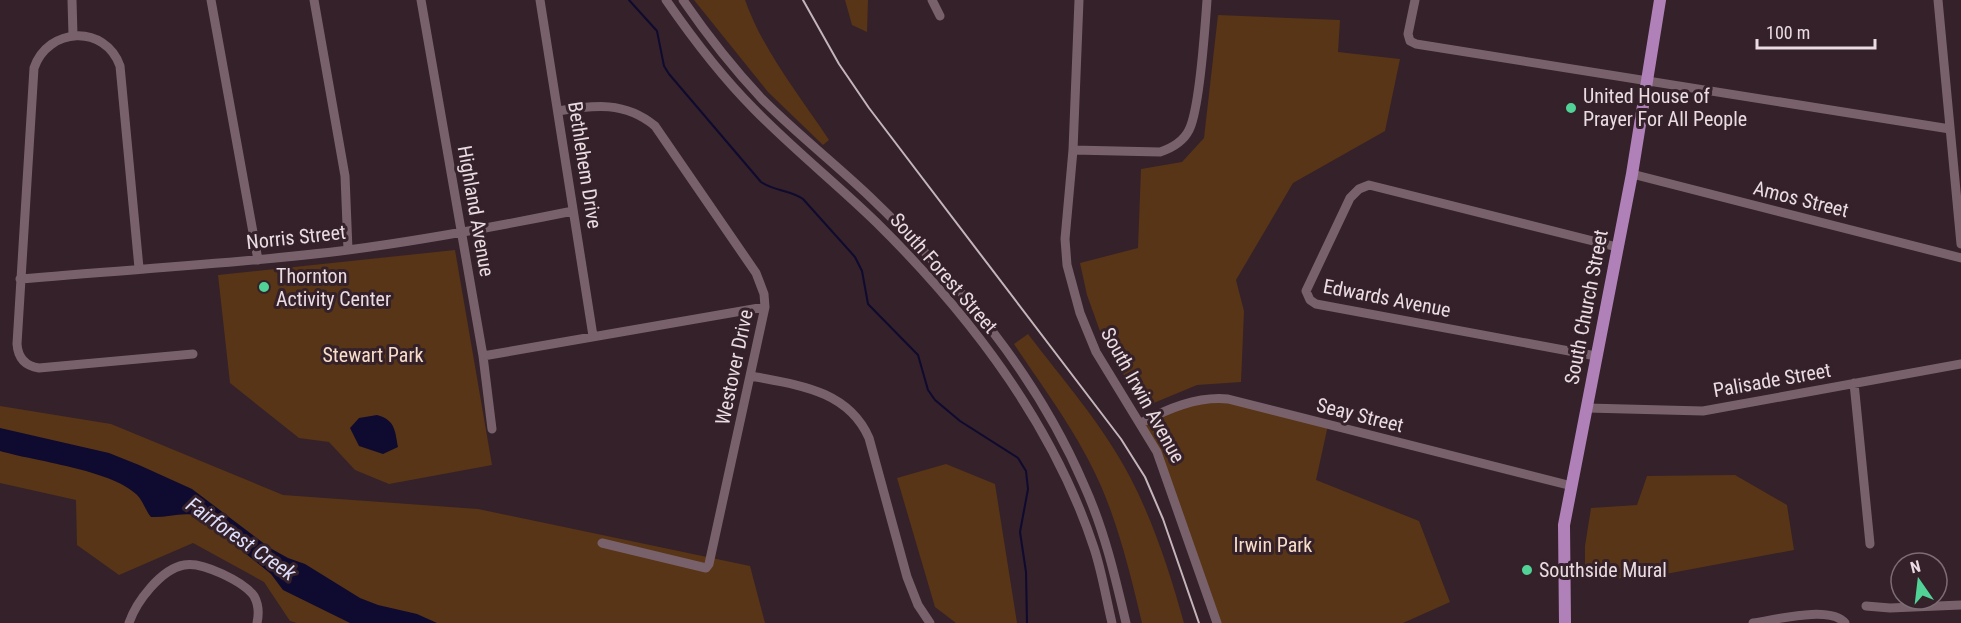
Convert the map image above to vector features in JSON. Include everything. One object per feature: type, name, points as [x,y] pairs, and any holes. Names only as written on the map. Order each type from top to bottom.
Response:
[{"type":"main road","name":"South Church Street","points":[[1565,623],[1564,525],[1632,174],[1660,0]]},
{"type":"street","points":[[72,0],[73,35]]},
{"type":"street","points":[[211,0],[258,260]]},
{"type":"street","points":[[314,0],[345,176],[348,250]]},
{"type":"street","name":"Highland Avenue","points":[[421,0],[483,356],[492,429]]},
{"type":"street","name":"Bethlehem Drive","points":[[540,0],[593,336]]},
{"type":"street","name":"South Forest Street","points":[[666,0],[706,56],[737,92],[908,255],[998,363],[1042,434],[1079,510],[1094,549],[1112,623]]},
{"type":"street","name":"South Forest Street","points":[[683,0],[717,47],[763,99],[906,233],[1006,348],[1050,415],[1085,486],[1111,561],[1126,623]]},
{"type":"street","points":[[932,0],[940,16]]},
{"type":"street","name":"South Irwin Avenue","points":[[1079,0],[1073,150],[1065,239],[1067,265],[1074,296],[1096,352],[1141,423],[1168,478],[1217,623]]},
{"type":"street","points":[[1073,150],[1160,152],[1185,138],[1193,118],[1207,0]]},
{"type":"street","points":[[1415,0],[1408,34],[1410,41],[1416,44],[1950,129]]},
{"type":"street","points":[[1938,0],[1961,244]]},
{"type":"street","points":[[139,268],[120,66],[112,51],[99,41],[73,35],[49,44],[37,59],[34,68],[17,350],[23,361],[33,367],[193,354]]},
{"type":"street","name":"Westover Drive","points":[[558,111],[608,105],[631,111],[655,126],[756,273],[762,288],[765,307],[706,568],[602,543]]},
{"type":"street","name":"Amos Street","points":[[1632,174],[1961,258]]},
{"type":"street","name":"Edwards Avenue","points":[[1596,356],[1316,304],[1310,300],[1306,291],[1350,198],[1359,189],[1369,185],[1617,247]]},
{"type":"street","name":"Norris Street","points":[[20,279],[258,260],[348,250],[461,233],[573,211]]},
{"type":"street","points":[[483,356],[765,307]]},
{"type":"street","name":"Palisade Street","points":[[1587,408],[1703,411],[1961,364]]},
{"type":"street","points":[[751,376],[824,393],[843,404],[859,419],[869,438],[911,588],[918,605],[930,623]]},
{"type":"street","points":[[1854,383],[1869,544]]},
{"type":"street","name":"Seay Street","points":[[1141,423],[1188,403],[1212,398],[1228,399],[1572,486]]},
{"type":"street","points":[[129,623],[137,604],[150,588],[174,569],[190,564],[226,576],[248,589],[257,602],[257,623]]},
{"type":"street","points":[[1866,606],[1890,608],[1961,605]]},
{"type":"street","points":[[1753,623],[1824,614],[1834,614],[1845,623]]},
{"type":"green space","points":[[694,0],[745,0],[772,55],[829,140],[823,145],[768,92]]},
{"type":"green space","points":[[845,0],[868,0],[867,32],[852,25]]},
{"type":"green space","points":[[1218,15],[1340,20],[1338,52],[1400,59],[1385,131],[1293,183],[1236,280],[1244,311],[1241,382],[1197,385],[1144,407],[1105,345],[1087,295],[1080,263],[1138,248],[1141,169],[1182,162],[1204,138]]},
{"type":"green space","name":"Stewart Park","points":[[455,250],[492,465],[389,484],[355,470],[329,442],[299,438],[230,383],[218,275]]},
{"type":"green space","points":[[1028,334],[1108,439],[1130,477],[1161,548],[1184,623],[1142,623],[1119,537],[1101,486],[1072,431],[1014,344]]},
{"type":"green space","name":"Irwin Park","points":[[1212,398],[1328,425],[1316,480],[1419,521],[1450,602],[1403,623],[1217,623],[1179,509],[1141,423]]},
{"type":"green space","points":[[0,406],[111,424],[283,495],[478,509],[750,566],[765,623],[297,623],[290,621],[264,582],[193,543],[119,575],[77,545],[76,500],[0,483]]},
{"type":"green space","points":[[946,464],[995,484],[1017,623],[956,623],[935,607],[897,478]]},
{"type":"green space","points":[[1735,475],[1787,505],[1794,550],[1639,579],[1585,577],[1585,546],[1591,508],[1637,505],[1647,476]]},
{"type":"water","points":[[377,415],[391,423],[398,447],[383,454],[359,446],[350,428],[359,418]]},
{"type":"water","name":"Fairforest Creek","points":[[0,428],[109,453],[139,465],[192,489],[270,548],[305,564],[360,598],[378,605],[417,614],[437,623],[350,623],[283,590],[271,574],[199,516],[187,514],[151,517],[136,494],[109,479],[91,472],[0,451]]},
{"type":"waterway","points":[[629,0],[657,31],[664,66],[669,74],[761,182],[803,199],[855,257],[862,271],[868,304],[918,355],[928,390],[935,400],[960,421],[1018,458],[1026,471],[1028,489],[1020,532],[1026,572],[1027,623]]},
{"type":"railway","points":[[803,0],[839,64],[869,108],[1121,439],[1145,477],[1163,519],[1199,623]]},
{"type":"place","name":"United House of Prayer For All People","points":[[1571,108]]},
{"type":"place","name":"Thornton Activity Center","points":[[264,287]]},
{"type":"place","name":"Southside Mural","points":[[1527,570]]}]
